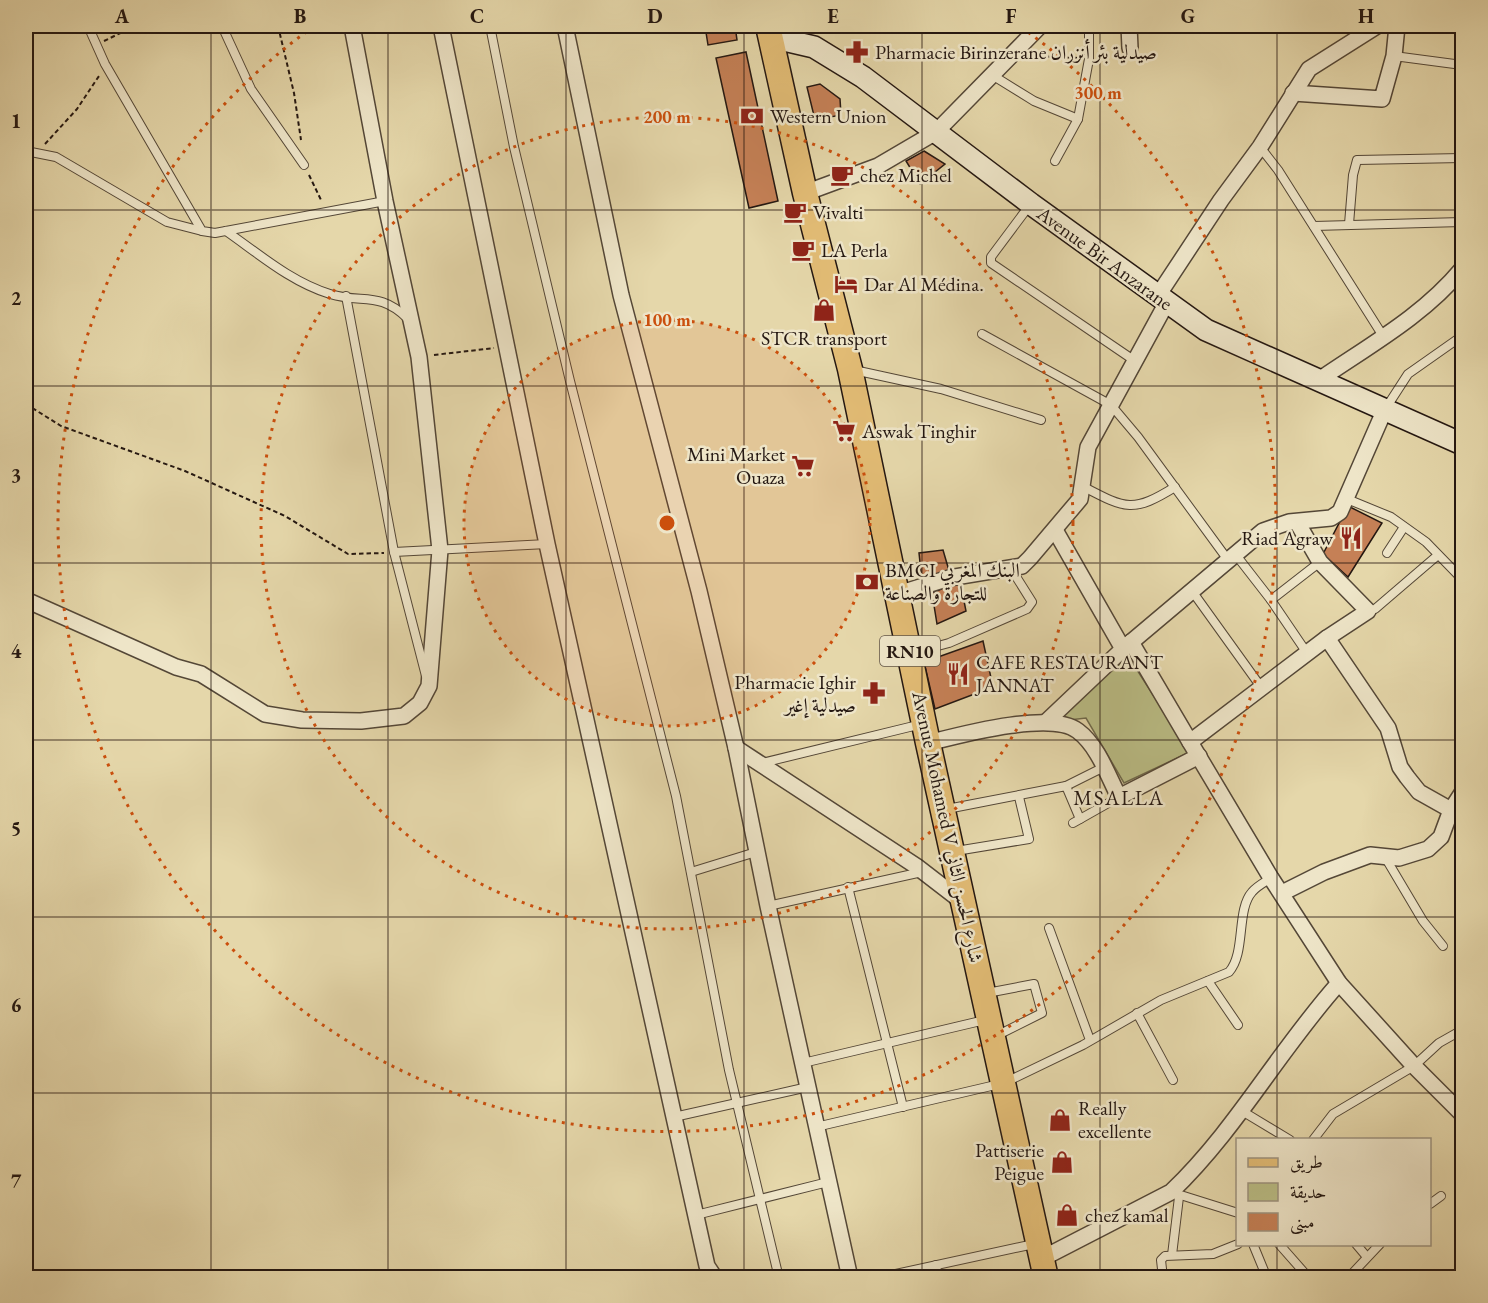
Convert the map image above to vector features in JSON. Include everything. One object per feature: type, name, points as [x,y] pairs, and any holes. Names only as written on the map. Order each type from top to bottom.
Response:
[{"type":"main road","name":"Avenue Mohamed V شارع الحسن الثاني","points":[[769,32],[805,193],[850,369],[942,810],[1042,1260]]},
{"type":"street","points":[[26,600],[176,667],[201,674],[265,714],[302,720],[388,720],[404,716],[420,703],[429,686],[440,550],[419,357],[384,201],[352,26]]},
{"type":"street","points":[[441,26],[547,544],[707,1266],[715,1278]]},
{"type":"street","points":[[565,26],[621,296],[699,591],[736,748],[756,852],[850,1278]]},
{"type":"street","points":[[805,193],[878,166],[936,132],[1040,26]]},
{"type":"street","points":[[1130,26],[1130,48]]},
{"type":"street","points":[[898,594],[949,578],[1022,566],[1055,530],[1080,499],[1084,488],[1085,454],[1135,361],[1161,300],[1293,93],[1309,69],[1377,26]]},
{"type":"street","points":[[1293,93],[1383,99],[1394,56],[1397,26]]},
{"type":"street","name":"Avenue Bir Anzarane","points":[[769,32],[814,47],[833,57],[1161,300],[1206,330],[1462,444]]},
{"type":"street","points":[[1319,380],[1419,314],[1441,295],[1462,269]]},
{"type":"street","points":[[1046,722],[1127,646],[1263,531],[1289,522],[1331,518],[1340,512],[1385,409]]},
{"type":"street","points":[[1190,742],[1327,638],[1368,611],[1320,562],[1297,522]]},
{"type":"street","points":[[1055,530],[1199,756],[1271,878],[1339,983],[1414,1066],[1462,1114]]},
{"type":"street","points":[[1327,638],[1388,728],[1400,767],[1407,777],[1419,792],[1451,810]]},
{"type":"street","points":[[926,733],[1046,722],[1076,729],[1090,743],[1119,797],[1199,756]]},
{"type":"street","points":[[736,748],[924,871],[964,903]]},
{"type":"street","points":[[1282,893],[1324,872],[1370,855],[1409,856],[1428,849],[1441,837],[1451,810],[1462,793]]},
{"type":"street","points":[[1042,1260],[1175,1195],[1187,1177],[1242,1111],[1315,1010],[1339,983]]},
{"type":"lane","points":[[88,26],[105,64],[202,231]]},
{"type":"lane","points":[[222,26],[251,89],[304,165]]},
{"type":"lane","points":[[490,26],[519,169],[570,381],[676,796],[737,1101],[779,1278]]},
{"type":"lane","points":[[1055,160],[1078,119],[1089,59],[1089,26]]},
{"type":"lane","points":[[1394,56],[1462,65]]},
{"type":"lane","points":[[992,75],[1034,101],[1078,119]]},
{"type":"lane","points":[[1260,147],[1314,225],[1383,336]]},
{"type":"lane","points":[[26,152],[56,157],[166,222],[208,233],[328,214],[384,201]]},
{"type":"lane","points":[[1349,224],[1353,175],[1358,160],[1462,158]]},
{"type":"lane","points":[[1031,204],[991,257],[991,263],[1135,361]]},
{"type":"lane","points":[[1314,225],[1462,222]]},
{"type":"lane","points":[[226,231],[286,274],[331,294],[388,302],[411,321]]},
{"type":"lane","points":[[346,296],[394,552],[429,686]]},
{"type":"lane","points":[[982,334],[1110,405],[1138,437],[1232,557],[1271,600],[1307,653]]},
{"type":"lane","points":[[1385,409],[1408,374],[1462,336]]},
{"type":"lane","points":[[850,369],[941,389],[1041,420]]},
{"type":"lane","points":[[1084,488],[1116,504],[1132,507],[1152,501],[1175,487]]},
{"type":"lane","points":[[1347,499],[1391,517],[1438,555],[1462,579]]},
{"type":"lane","points":[[1387,554],[1404,527]]},
{"type":"lane","points":[[394,552],[547,544]]},
{"type":"lane","points":[[1368,611],[1375,609],[1438,555]]},
{"type":"lane","points":[[1271,600],[1320,562]]},
{"type":"lane","points":[[910,654],[949,642],[1027,609],[1032,602],[1010,567]]},
{"type":"lane","points":[[1192,591],[1261,687]]},
{"type":"lane","points":[[760,764],[926,733]]},
{"type":"lane","points":[[942,810],[1019,797],[1066,786],[1104,767]]},
{"type":"lane","points":[[1066,786],[1077,821],[1119,797]]},
{"type":"lane","points":[[952,852],[1029,839],[1019,797]]},
{"type":"lane","points":[[691,872],[756,852]]},
{"type":"lane","points":[[1384,856],[1423,921],[1443,946]]},
{"type":"lane","points":[[768,906],[848,886],[924,871]]},
{"type":"lane","points":[[816,1127],[1004,1083],[1090,1041],[1137,1013],[1232,969],[1248,898],[1256,888],[1271,878]]},
{"type":"lane","points":[[848,886],[890,1044],[903,1107]]},
{"type":"lane","points":[[1049,928],[1090,1041]]},
{"type":"lane","points":[[1208,981],[1238,1025]]},
{"type":"lane","points":[[803,1063],[890,1044],[992,1028],[1041,1015],[1034,984],[984,993]]},
{"type":"lane","points":[[1137,1013],[1173,1080]]},
{"type":"lane","points":[[1315,1138],[1333,1114],[1414,1066],[1439,1043],[1462,1030]]},
{"type":"lane","points":[[674,1117],[737,1101],[808,1088]]},
{"type":"lane","points":[[1242,1111],[1287,1138]]},
{"type":"lane","points":[[696,1215],[828,1182]]},
{"type":"lane","points":[[1172,1255],[1175,1195],[1236,1212]]},
{"type":"lane","points":[[1431,1203],[1440,1196]]},
{"type":"lane","points":[[1163,1278],[1161,1260],[1172,1255],[1214,1254],[1236,1245]]},
{"type":"lane","points":[[1253,1246],[1267,1278]]},
{"type":"lane","points":[[1280,1246],[1309,1278]]},
{"type":"lane","points":[[1357,1246],[1367,1257]]},
{"type":"lane","points":[[1348,1278],[1379,1246]]},
{"type":"lane","points":[[877,1278],[936,1265],[1042,1260]]},
{"type":"lane","points":[[936,1265],[938,1278]]},
{"type":"lane","points":[[1454,1278],[1462,1271]]},
{"type":"path","points":[[96,44],[135,26]]},
{"type":"path","points":[[278,26],[294,93],[304,165],[328,214]]},
{"type":"path","points":[[1012,55],[1089,59]]},
{"type":"path","points":[[37,153],[77,109],[105,64]]},
{"type":"path","points":[[419,357],[507,346]]},
{"type":"path","points":[[26,404],[61,426],[185,471],[285,516],[348,554],[394,552]]},
{"type":"green space","points":[[1128,656],[1190,752],[1124,783],[1086,718],[1069,720],[1061,716]]},
{"type":"building","points":[[705,26],[735,26],[737,40],[708,45]]},
{"type":"building","points":[[746,52],[778,201],[749,208],[716,58]]},
{"type":"building","points":[[820,84],[840,99],[841,115],[815,120],[807,87]]},
{"type":"building","points":[[924,151],[945,164],[920,184],[906,161]]},
{"type":"building","name":"Riad Agraw","points":[[1348,506],[1382,523],[1348,577],[1323,554]]},
{"type":"building","points":[[943,550],[950,574],[922,581],[919,553]]},
{"type":"building","points":[[960,581],[966,611],[937,624],[932,593]]},
{"type":"building","name":"CAFE RESTAURANT JANNAT","points":[[983,641],[993,687],[935,709],[924,662]]},
{"type":"place","name":"Pharmacie Birinzerane صيدلية بئر أنزران","points":[[857,52]]},
{"type":"place","name":"Western Union","points":[[752,116]]},
{"type":"place","name":"chez Michel","points":[[842,175]]},
{"type":"place","name":"Vivalti","points":[[795,212]]},
{"type":"place","name":"LA Perla","points":[[803,250]]},
{"type":"place","name":"Dar Al Médina.","points":[[846,284]]},
{"type":"place","name":"STCR transport","points":[[824,310]]},
{"type":"place","name":"Aswak Tinghir","points":[[844,431]]},
{"type":"place","name":"Mini Market Ouaza","points":[[803,466]]},
{"type":"place","name":"Riad Agraw","points":[[1351,538]]},
{"type":"place","name":"BMCI البنك المغربي للتجارة والصناعة","points":[[867,582]]},
{"type":"place","name":"CAFE RESTAURANT JANNAT","points":[[958,674]]},
{"type":"place","name":"Pharmacie Ighir صيدلية إغير","points":[[874,693]]},
{"type":"place","name":"Really excellente","points":[[1060,1120]]},
{"type":"place","name":"Pattiserie Peigue","points":[[1062,1162]]},
{"type":"place","name":"chez kamal","points":[[1067,1215]]},
{"type":"district","name":"MSALLA","points":[[1119,797]]}]
